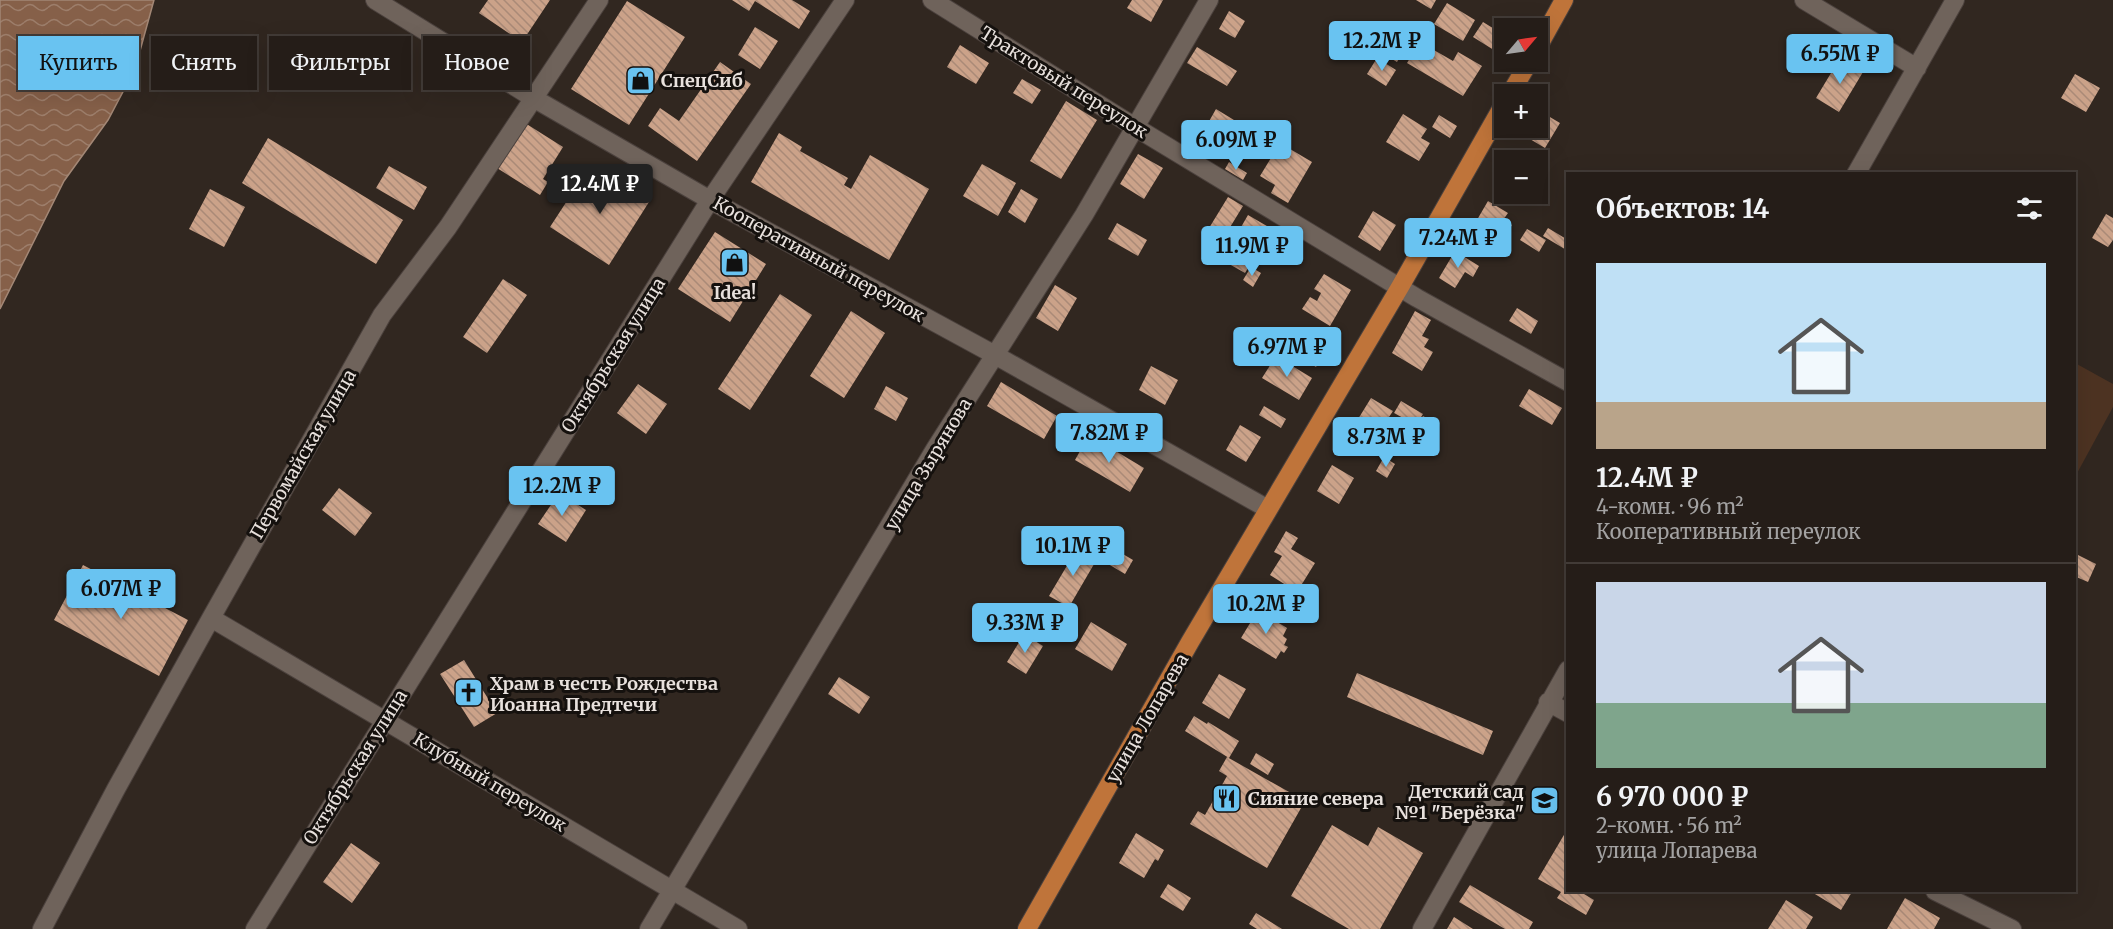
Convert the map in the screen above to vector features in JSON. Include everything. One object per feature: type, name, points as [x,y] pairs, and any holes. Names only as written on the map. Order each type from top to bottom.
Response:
[{"type":"main road","points":[[1548,29],[1564,0]]},
{"type":"main road","name":"улица Лопарева","points":[[1027,929],[1494,122]]},
{"type":"street","name":"Кооперативный переулок","points":[[375,0],[535,99],[710,200],[994,355],[1268,509]]},
{"type":"street","name":"Первомайская улица","points":[[42,929],[210,618],[382,315],[448,227],[599,0]]},
{"type":"street","name":"Октябрьская улица","points":[[255,929],[710,200],[844,0]]},
{"type":"street","name":"Трактовый переулок","points":[[932,0],[1135,127],[1400,287],[1566,381]]},
{"type":"street","name":"улица Зырянова","points":[[649,929],[935,449],[1072,233],[1209,0]]},
{"type":"street","points":[[1804,0],[1917,68]]},
{"type":"street","points":[[1857,172],[1955,0]]},
{"type":"street","name":"Клубный переулок","points":[[210,618],[738,929]]},
{"type":"street","points":[[1422,929],[1566,673]]},
{"type":"street","points":[[1548,702],[1566,712]]},
{"type":"street","points":[[1937,892],[2012,929]]},
{"type":"shaded area","points":[[2076,364],[2113,384],[2113,407],[2076,475]]},
{"type":"water","points":[[0,0],[154,0],[139,54],[139,36],[18,36],[18,90],[124,90],[108,120],[64,181],[0,309]]},
{"type":"building","points":[[488,0],[550,0],[526,36],[513,36],[479,13]]},
{"type":"building","points":[[732,0],[792,0],[810,11],[799,29],[755,1],[749,11]]},
{"type":"building","points":[[1132,0],[1163,0],[1151,22],[1127,8]]},
{"type":"building","points":[[1416,0],[1436,0],[1431,9]]},
{"type":"building","points":[[627,1],[685,37],[629,125],[571,89]]},
{"type":"building","points":[[1447,3],[1475,20],[1463,41],[1434,24]]},
{"type":"building","points":[[1229,11],[1245,21],[1235,38],[1219,29]]},
{"type":"building","points":[[1388,22],[1412,36],[1397,62],[1373,48]]},
{"type":"building","points":[[1483,22],[1494,29],[1494,50],[1473,37]]},
{"type":"building","points":[[755,27],[778,41],[760,69],[738,55]]},
{"type":"building","points":[[1420,42],[1453,61],[1458,52],[1482,66],[1463,96],[1407,63]]},
{"type":"building","points":[[960,45],[989,63],[976,84],[947,67]]},
{"type":"building","points":[[1197,47],[1237,71],[1227,86],[1187,63]]},
{"type":"building","points":[[1377,58],[1396,70],[1386,86],[1367,74]]},
{"type":"building","points":[[1840,58],[1863,72],[1839,112],[1816,98]]},
{"type":"building","points":[[720,62],[751,84],[697,161],[648,126],[660,108],[679,121]]},
{"type":"building","points":[[2075,74],[2100,88],[2086,112],[2061,98]]},
{"type":"building","points":[[1022,79],[1041,90],[1032,104],[1013,93]]},
{"type":"building","points":[[1066,101],[1097,120],[1061,179],[1030,161]]},
{"type":"building","points":[[1216,109],[1247,128],[1229,157],[1199,139]]},
{"type":"building","points":[[1403,114],[1427,129],[1421,138],[1430,143],[1419,161],[1386,142]]},
{"type":"building","points":[[1439,115],[1457,126],[1450,138],[1432,127]]},
{"type":"building","points":[[1548,116],[1560,123],[1545,148],[1528,138],[1548,138]]},
{"type":"building","points":[[525,123],[563,147],[543,179],[548,182],[540,195],[497,168]]},
{"type":"building","points":[[779,133],[802,147],[800,151],[848,178],[844,185],[851,189],[870,155],[929,189],[889,260],[751,182]]},
{"type":"building","points":[[268,138],[403,220],[376,264],[242,183]]},
{"type":"building","points":[[1280,143],[1312,162],[1288,203],[1271,193],[1275,185],[1260,176]]},
{"type":"building","points":[[1138,154],[1163,168],[1144,199],[1120,184]]},
{"type":"building","points":[[1229,162],[1247,173],[1243,180],[1225,169]]},
{"type":"building","points":[[591,164],[649,202],[609,265],[550,227]]},
{"type":"building","points":[[982,164],[1016,183],[998,216],[963,196]]},
{"type":"building","points":[[389,166],[427,187],[414,210],[376,188]]},
{"type":"building","points":[[210,189],[245,207],[224,247],[189,229]]},
{"type":"building","points":[[1021,189],[1038,199],[1025,223],[1008,212]]},
{"type":"building","points":[[1228,197],[1243,206],[1221,242],[1206,233]]},
{"type":"building","points":[[1488,201],[1508,213],[1503,220],[1512,225],[1502,241],[1474,225]]},
{"type":"building","points":[[1373,211],[1396,225],[1380,251],[1358,237]]},
{"type":"building","points":[[2106,214],[2113,218],[2113,240],[2108,247],[2092,238]]},
{"type":"building","points":[[1248,215],[1272,229],[1245,273],[1222,260]]},
{"type":"building","points":[[1117,223],[1147,240],[1138,256],[1108,239]]},
{"type":"building","points":[[1548,228],[1566,239],[1566,250],[1543,236]]},
{"type":"building","points":[[1527,229],[1546,240],[1539,252],[1520,240]]},
{"type":"building","points":[[1461,231],[1470,236],[1462,251],[1452,246]]},
{"type":"building","points":[[715,232],[766,264],[730,322],[678,289]]},
{"type":"building","points":[[1455,251],[1479,266],[1473,277],[1465,272],[1455,288],[1439,278]]},
{"type":"building","points":[[1251,267],[1261,273],[1253,287],[1243,280]]},
{"type":"building","points":[[1324,274],[1351,290],[1330,326],[1302,309],[1310,297],[1317,301],[1321,293],[1314,289]]},
{"type":"building","points":[[503,279],[527,295],[487,353],[463,337]]},
{"type":"building","points":[[1055,285],[1077,298],[1058,331],[1036,318]]},
{"type":"building","points":[[780,294],[812,315],[750,410],[718,389]]},
{"type":"building","points":[[1517,308],[1538,321],[1531,334],[1509,321]]},
{"type":"building","points":[[851,311],[885,333],[844,398],[810,376]]},
{"type":"building","points":[[1415,311],[1431,320],[1422,336],[1429,339],[1424,347],[1433,352],[1422,371],[1392,353]]},
{"type":"building","points":[[1282,333],[1323,356],[1316,367],[1276,343]]},
{"type":"building","points":[[1276,356],[1312,378],[1299,400],[1262,378]]},
{"type":"building","points":[[1151,366],[1178,380],[1165,405],[1139,390]]},
{"type":"building","points":[[1001,382],[1057,416],[1044,439],[987,406]]},
{"type":"building","points":[[638,384],[667,404],[646,434],[617,413]]},
{"type":"building","points":[[886,386],[908,398],[896,421],[874,409]]},
{"type":"building","points":[[1529,389],[1562,408],[1552,425],[1519,406]]},
{"type":"building","points":[[1371,398],[1393,411],[1389,417],[1394,420],[1382,440],[1355,424]]},
{"type":"building","points":[[1401,401],[1423,414],[1416,425],[1394,413]]},
{"type":"building","points":[[1264,406],[1286,419],[1281,428],[1259,415]]},
{"type":"building","points":[[1423,416],[1438,424],[1433,434],[1418,425]]},
{"type":"building","points":[[1240,425],[1261,437],[1246,462],[1226,450]]},
{"type":"building","points":[[1089,435],[1144,468],[1130,492],[1075,460]]},
{"type":"building","points":[[1384,457],[1395,464],[1387,478],[1376,471]]},
{"type":"building","points":[[1332,465],[1354,478],[1339,504],[1317,491]]},
{"type":"building","points":[[339,488],[372,513],[355,536],[322,510]]},
{"type":"building","points":[[559,493],[586,510],[566,542],[538,524]]},
{"type":"building","points":[[1286,531],[1298,538],[1291,549],[1315,563],[1297,592],[1270,575],[1282,556],[1274,552]]},
{"type":"building","points":[[1106,544],[1133,560],[1125,574],[1098,558]]},
{"type":"building","points":[[1078,547],[1097,559],[1069,607],[1049,596]]},
{"type":"building","points":[[2076,554],[2096,564],[2088,582],[2076,577]]},
{"type":"building","points":[[83,565],[188,620],[159,676],[54,620]]},
{"type":"building","points":[[1258,610],[1287,628],[1283,636],[1287,639],[1284,645],[1288,647],[1284,653],[1281,651],[1276,659],[1241,638]]},
{"type":"building","points":[[1091,622],[1127,644],[1112,671],[1075,649]]},
{"type":"building","points":[[1024,634],[1043,646],[1026,674],[1007,662]]},
{"type":"building","name":"Храм в честь Рождества Иоанна Предтечи","points":[[464,660],[497,713],[474,727],[440,674]]},
{"type":"building","points":[[1357,673],[1493,731],[1483,755],[1347,697]]},
{"type":"building","points":[[1219,674],[1246,689],[1229,719],[1202,703]]},
{"type":"building","points":[[839,677],[870,697],[859,714],[828,694]]},
{"type":"building","points":[[1194,716],[1239,741],[1229,758],[1185,731]]},
{"type":"building","points":[[1256,753],[1274,764],[1268,775],[1250,764]]},
{"type":"building","points":[[1227,757],[1305,801],[1267,868],[1190,824],[1198,811],[1205,815],[1227,776],[1219,771]]},
{"type":"building","points":[[1332,825],[1368,846],[1378,827],[1423,853],[1380,929],[1349,929],[1291,896]]},
{"type":"building","points":[[1566,831],[1566,892],[1581,892],[1594,900],[1586,915],[1557,898],[1561,892],[1538,879]]},
{"type":"building","points":[[1136,833],[1164,850],[1158,861],[1155,859],[1144,878],[1119,863]]},
{"type":"building","points":[[351,843],[380,863],[352,903],[323,882]]},
{"type":"building","points":[[1168,884],[1191,898],[1183,911],[1160,897]]},
{"type":"building","points":[[1470,885],[1533,922],[1529,929],[1505,929],[1459,902]]},
{"type":"building","points":[[1812,892],[1852,892],[1841,910]]},
{"type":"building","points":[[1905,898],[1940,918],[1934,929],[1887,929]]},
{"type":"building","points":[[1786,900],[1813,917],[1806,929],[1768,929]]},
{"type":"building","points":[[1256,913],[1282,929],[1257,929],[1249,924]]},
{"type":"building","points":[[1454,917],[1473,929],[1447,929]]},
{"type":"place","name":"СпецСиб","points":[[640,80]]},
{"type":"place","name":"Idea!","points":[[735,263]]},
{"type":"place","name":"Храм в честь Рождества Иоанна Предтечи","points":[[469,693]]},
{"type":"place","name":"Сияние севера","points":[[1227,798]]},
{"type":"place","name":"Детский сад №1 \"Берёзка\"","points":[[1545,801]]}]
